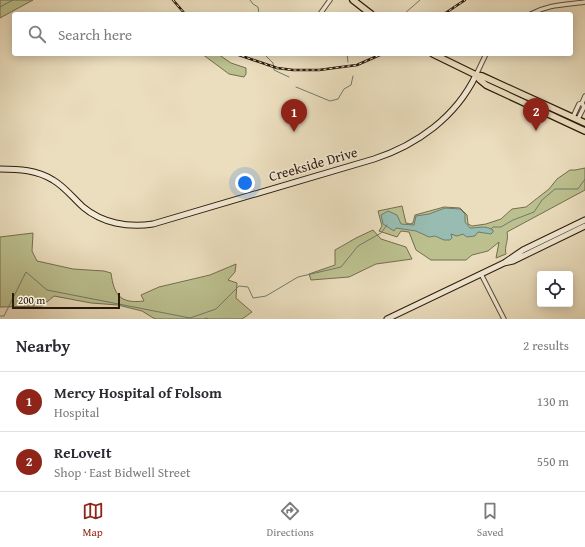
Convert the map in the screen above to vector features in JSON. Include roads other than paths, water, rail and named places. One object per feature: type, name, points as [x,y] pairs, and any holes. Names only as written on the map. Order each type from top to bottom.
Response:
[{"type":"main road","points":[[353,0],[368,12]]},
{"type":"main road","points":[[437,56],[476,75],[482,76],[585,123]]},
{"type":"main road","points":[[476,75],[486,85],[585,131]]},
{"type":"main road","points":[[534,107],[544,108],[569,119],[575,118]]},
{"type":"main road","points":[[572,125],[576,123],[585,127]]},
{"type":"street","points":[[321,12],[330,0]]},
{"type":"street","points":[[536,12],[558,4],[585,2]]},
{"type":"street","name":"Creekside Drive","points":[[0,169],[26,170],[44,176],[66,189],[90,212],[107,221],[127,225],[152,224],[374,159],[398,150],[423,136],[451,113],[476,75],[485,56]]},
{"type":"street","points":[[575,118],[584,106],[582,103],[585,96]]},
{"type":"street","points":[[387,319],[504,263],[523,250],[585,220]]},
{"type":"street","points":[[504,263],[522,257],[585,226]]},
{"type":"street","points":[[522,257],[522,254],[536,247],[540,242]]},
{"type":"street","points":[[481,274],[504,319]]},
{"type":"water","points":[[445,208],[460,209],[465,214],[465,222],[470,228],[482,227],[493,230],[493,232],[491,234],[478,232],[475,236],[467,237],[463,234],[457,236],[451,234],[452,238],[450,240],[444,240],[435,236],[429,237],[416,231],[396,228],[394,231],[383,224],[381,215],[388,211],[397,215],[401,224],[414,225],[416,216],[429,214]]},
{"type":"waterway","points":[[0,7],[13,0]]},
{"type":"waterway","points":[[250,0],[258,7],[259,12]]},
{"type":"waterway","points":[[406,12],[420,0]]},
{"type":"waterway","points":[[266,56],[273,63],[274,70],[289,77]]},
{"type":"waterway","points":[[347,56],[348,62]]},
{"type":"waterway","points":[[296,87],[330,101],[338,99],[344,89],[351,85],[353,76]]},
{"type":"waterway","points":[[491,229],[493,227],[501,227],[513,220],[534,212],[542,200],[555,189],[578,189],[585,179]]},
{"type":"waterway","points":[[0,316],[4,316],[26,272],[47,290],[190,318],[216,309],[239,286],[248,287],[253,298],[266,296],[298,277],[341,267],[358,246],[381,233],[387,225]]},
{"type":"railway","points":[[173,0],[183,12]]},
{"type":"railway","points":[[447,12],[465,0]]},
{"type":"railway","points":[[242,56],[277,68],[293,70],[319,70],[357,65],[377,56]]},
{"type":"place","name":"ReLoveIt","points":[[536,131]]},
{"type":"place","name":"Mercy Hospital of Folsom","points":[[294,132]]}]
